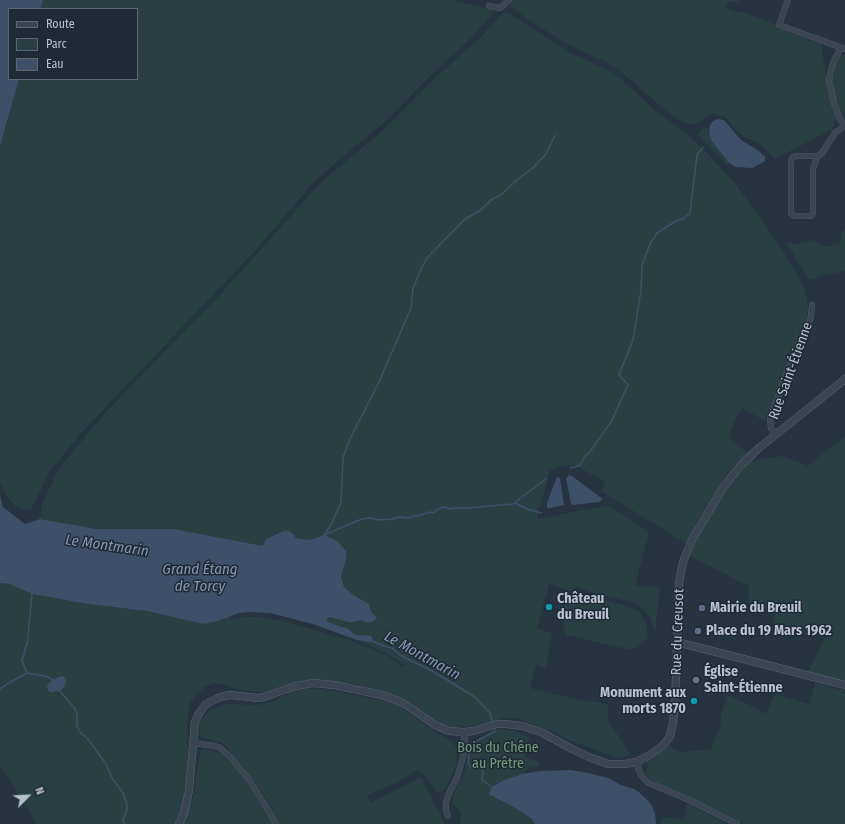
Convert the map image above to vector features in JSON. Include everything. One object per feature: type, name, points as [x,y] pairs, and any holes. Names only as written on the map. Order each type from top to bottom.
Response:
[{"type":"street","points":[[489,6],[500,8],[509,0]]},
{"type":"street","points":[[788,0],[779,25],[843,48],[834,61],[829,81],[834,104],[845,126],[835,133],[822,153],[818,156],[813,169],[813,213],[811,216],[794,216],[791,213],[791,161],[793,157],[797,156],[818,156]]},
{"type":"street","name":"Rue Saint-Étienne","points":[[776,435],[771,428],[770,418],[792,359],[809,322],[812,305]]},
{"type":"street","name":"Rue du Creusot","points":[[179,824],[184,812],[189,791],[195,722],[206,704],[218,698],[231,695],[251,698],[264,697],[295,686],[314,683],[334,685],[382,695],[405,704],[435,725],[449,731],[474,731],[494,725],[506,724],[522,726],[541,732],[578,752],[608,764],[625,764],[636,762],[660,748],[670,736],[675,707],[679,584],[681,571],[688,548],[716,498],[732,475],[749,457],[845,379]]},
{"type":"street","points":[[677,642],[845,685]]},
{"type":"street","points":[[448,816],[446,811],[446,802],[457,778],[463,757],[464,732]]},
{"type":"street","points":[[193,743],[215,746],[220,748],[231,758],[248,778],[276,824]]},
{"type":"street","points":[[636,762],[641,775],[649,783],[689,800],[737,824]]},
{"type":"green space","points":[[42,0],[451,0],[489,9],[494,12],[471,38],[430,76],[389,118],[314,182],[253,253],[81,433],[48,474],[31,510],[21,509],[16,506],[9,499],[0,484],[0,146],[19,80],[138,80],[138,8],[40,8]]},
{"type":"green space","points":[[514,0],[739,0],[738,3],[731,1],[725,5],[732,11],[747,13],[776,25],[776,28],[822,45],[827,88],[830,103],[836,119],[833,129],[775,159],[757,142],[744,137],[726,118],[712,113],[703,120],[688,124],[665,110],[618,69],[571,46],[509,6]]},
{"type":"green space","points":[[504,12],[510,14],[571,53],[610,71],[621,79],[657,112],[685,132],[702,148],[734,182],[762,220],[804,286],[808,305],[807,317],[765,421],[742,408],[735,419],[729,437],[747,453],[728,472],[695,525],[687,544],[601,491],[605,482],[575,465],[558,467],[550,470],[537,519],[608,505],[649,532],[635,586],[660,587],[655,633],[650,617],[636,603],[576,587],[570,591],[549,584],[537,628],[552,633],[546,669],[536,664],[530,688],[567,697],[608,704],[608,720],[631,755],[617,758],[569,740],[550,730],[518,718],[503,718],[472,726],[452,727],[440,723],[406,699],[356,684],[307,680],[291,682],[266,692],[239,690],[223,684],[213,683],[204,687],[190,703],[187,723],[187,776],[184,802],[174,824],[37,824],[0,765],[0,583],[10,584],[32,594],[88,604],[147,611],[203,624],[218,621],[229,616],[232,620],[244,617],[260,617],[284,621],[348,640],[390,657],[402,667],[406,666],[391,656],[357,640],[370,642],[371,637],[356,635],[348,629],[328,622],[325,618],[330,617],[348,622],[361,620],[368,623],[372,613],[369,604],[352,594],[344,587],[341,577],[346,559],[310,540],[296,538],[292,533],[263,546],[174,529],[96,529],[40,519],[42,504],[59,469],[92,428],[119,398],[218,297],[315,189],[380,133],[435,78],[480,38]]},
{"type":"green space","points":[[842,55],[845,55],[845,118],[840,112],[836,102],[832,80],[838,60]]},
{"type":"green space","points":[[707,127],[711,140],[729,163],[727,165],[698,135],[701,130]]},
{"type":"green space","points":[[845,229],[845,271],[809,280],[785,241],[795,244],[815,240],[822,246],[830,246],[841,243],[841,232]]},
{"type":"green space","points":[[845,436],[845,681],[808,672],[830,627],[797,632],[772,627],[776,610],[749,605],[749,586],[690,556],[700,532],[734,477],[751,461],[783,456],[808,466]]},
{"type":"green space","points":[[579,593],[627,606],[636,610],[640,613],[646,623],[648,638],[634,649],[627,649],[566,635],[563,624],[562,610],[569,597]]},
{"type":"green space","points":[[815,683],[845,691],[845,824],[743,824],[732,817],[653,781],[645,773],[648,767],[646,762],[669,746],[682,752],[711,749],[721,723],[721,716],[727,695],[766,714],[775,694],[809,704]]},
{"type":"green space","points":[[304,688],[323,689],[386,701],[400,707],[437,733],[453,741],[457,750],[456,765],[447,786],[443,791],[437,792],[424,774],[416,771],[396,783],[367,795],[370,803],[421,777],[445,824],[280,824],[270,804],[248,772],[223,743],[198,736],[200,721],[209,711],[225,704],[258,705],[274,701],[291,691]]},
{"type":"green space","name":"Bois du Chêne au Prêtre","points":[[498,729],[513,730],[530,738],[523,751],[524,757],[538,761],[539,766],[529,768],[522,774],[504,780],[492,787],[489,793],[532,819],[535,824],[460,824],[461,813],[452,802],[454,793],[464,774],[470,748],[477,740]]},
{"type":"green space","points":[[206,749],[219,753],[241,774],[258,798],[273,824],[183,824],[195,790],[201,750]]},
{"type":"green space","points":[[687,804],[726,824],[660,824],[661,817],[684,819]]},
{"type":"water","points":[[0,0],[43,0],[40,8],[8,8],[8,80],[19,80],[0,146]]},
{"type":"water","points":[[718,119],[724,120],[741,140],[759,151],[765,157],[765,161],[752,168],[736,167],[729,163],[711,140],[709,131],[710,125],[713,121]]},
{"type":"water","points":[[569,475],[602,500],[599,502],[572,505],[566,479]]},
{"type":"water","points":[[557,477],[560,478],[564,505],[547,508],[547,503]]},
{"type":"water","name":"Grand Étang de Torcy","points":[[0,496],[3,507],[25,524],[40,519],[96,529],[174,529],[263,546],[266,539],[286,530],[292,533],[296,538],[310,540],[324,535],[336,540],[346,551],[346,559],[341,577],[344,587],[352,594],[369,604],[372,613],[377,618],[368,623],[361,620],[348,622],[330,617],[326,619],[328,622],[348,629],[356,635],[371,636],[373,640],[370,642],[357,640],[313,624],[270,613],[239,613],[218,621],[203,624],[147,611],[88,604],[32,594],[10,584],[0,583]]},
{"type":"water","points":[[61,676],[64,677],[66,682],[64,687],[61,690],[50,692],[47,687],[49,683]]},
{"type":"water","points":[[570,770],[608,778],[621,785],[634,789],[651,804],[655,813],[656,824],[535,824],[532,819],[489,793],[492,787],[504,780],[522,774],[540,771]]},
{"type":"waterway","points":[[324,536],[332,523],[341,502],[343,457],[351,437],[379,382],[411,308],[413,288],[427,258],[465,219],[481,210],[491,200],[502,194],[534,167],[546,154],[555,135]]},
{"type":"waterway","points":[[570,468],[580,465],[585,456],[589,453],[611,422],[628,385],[619,375],[633,340],[641,290],[642,265],[650,244],[657,233],[676,221],[683,219],[690,213],[697,155],[703,147]]},
{"type":"waterway","points":[[324,535],[362,519],[371,518],[380,520],[399,517],[410,518],[430,512],[433,513],[443,507],[450,509],[513,504],[546,479]]},
{"type":"waterway","points":[[515,503],[527,509],[541,513]]},
{"type":"waterway","points":[[27,673],[22,661],[25,647],[27,645],[32,594]]},
{"type":"waterway","name":"Le Montmarin","points":[[372,641],[392,648],[400,655],[434,672],[475,697],[490,713],[492,722]]},
{"type":"waterway","points":[[0,689],[27,673],[45,676],[53,680]]},
{"type":"waterway","points":[[59,690],[75,709],[77,714],[77,726],[80,732],[88,739],[106,764],[112,778],[123,793],[127,805],[123,820],[124,824]]},
{"type":"waterway","name":"Le Montmarin","points":[[492,787],[482,780],[482,769],[472,768],[468,763],[469,752],[475,742],[495,731],[494,728]]},
{"type":"place","name":"Château du Breuil","points":[[549,607]]},
{"type":"place","name":"Mairie du Breuil","points":[[702,608]]},
{"type":"place","name":"Place du 19 Mars 1962","points":[[698,631]]},
{"type":"place","name":"Église Saint-Étienne","points":[[696,680]]},
{"type":"place","name":"Monument aux morts 1870","points":[[694,701]]}]
